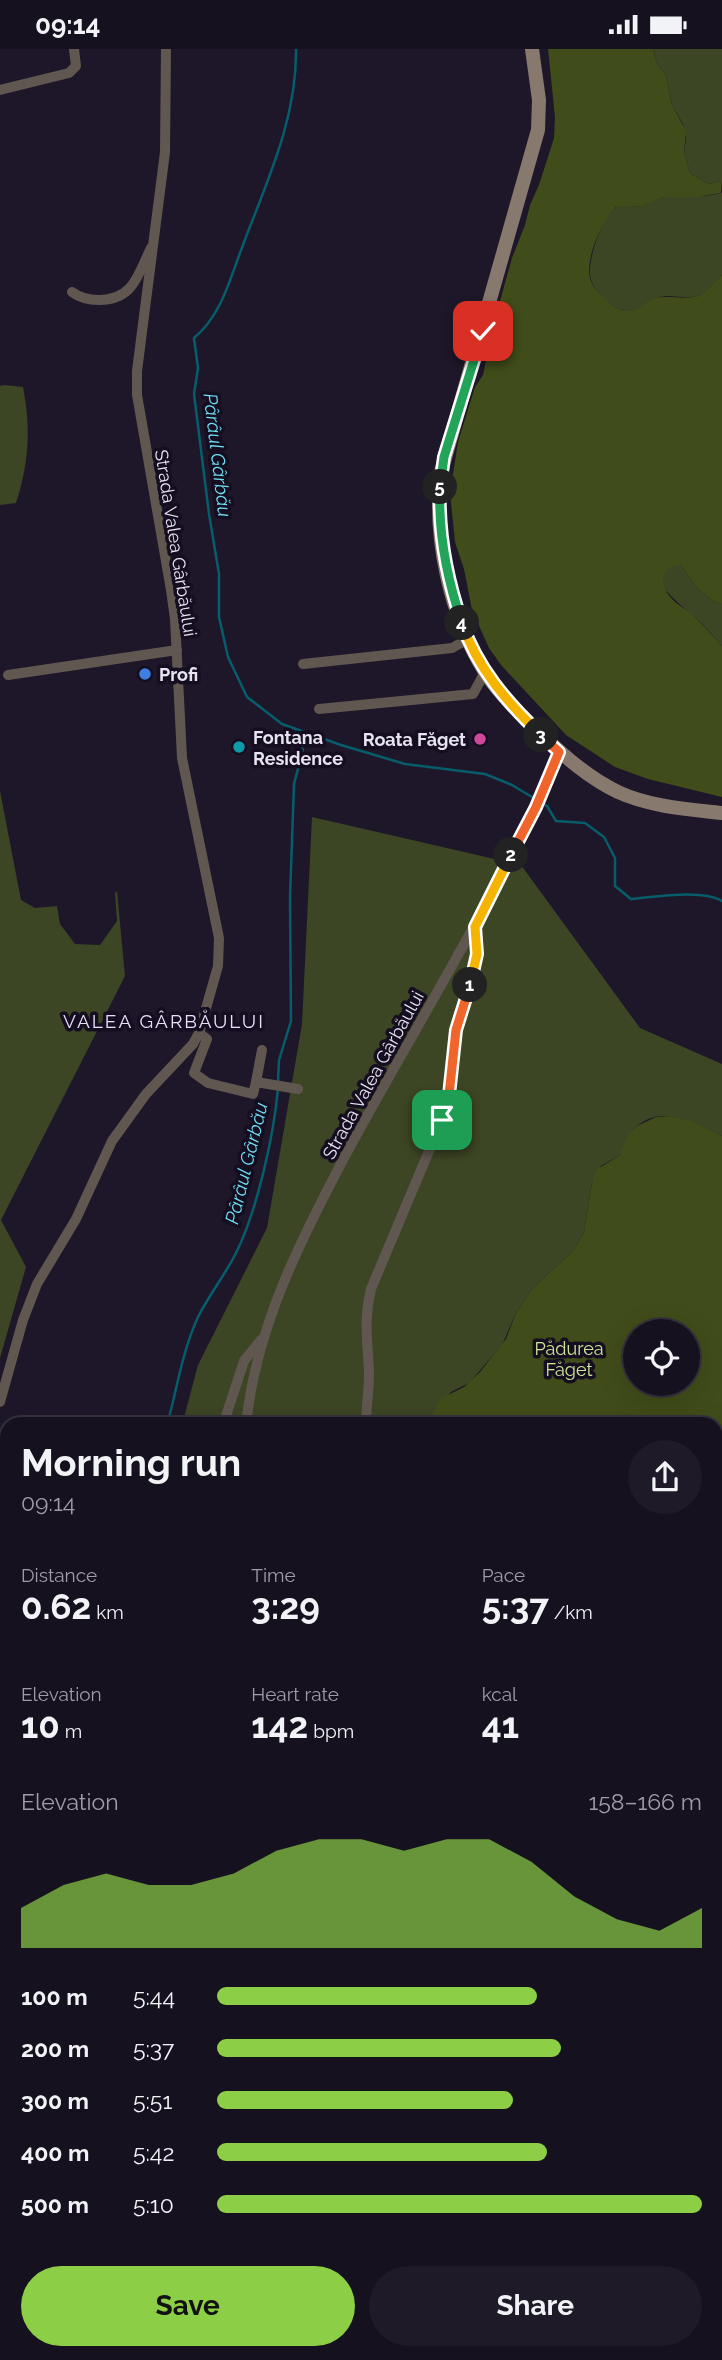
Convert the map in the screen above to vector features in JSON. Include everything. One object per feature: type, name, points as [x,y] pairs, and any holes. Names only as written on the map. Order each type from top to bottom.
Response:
[{"type":"main road","points":[[532,49],[539,100],[537,137],[483,331],[448,444],[440,483],[440,523],[447,574],[468,639],[485,672],[515,708],[559,752],[588,775],[626,795],[659,805],[722,813]]},
{"type":"street","points":[[0,90],[69,73],[76,66],[74,49]]},
{"type":"street","name":"Strada Valea Gârbăului","points":[[166,49],[165,152],[137,372],[137,395],[172,590],[182,758],[219,938],[218,966],[200,1033]]},
{"type":"street","name":"Strada Valea Gârbăului","points":[[72,292],[96,300],[127,293],[156,238]]},
{"type":"street","points":[[303,664],[452,648],[468,639]]},
{"type":"street","points":[[8,675],[177,650]]},
{"type":"street","points":[[319,709],[473,694],[485,672]]},
{"type":"street","name":"Strada Valea Gârbăului","points":[[247,1417],[250,1387],[262,1339],[302,1237],[475,927],[536,807],[559,752]]},
{"type":"street","points":[[366,1417],[369,1373],[365,1328],[367,1307],[374,1282],[442,1120],[449,1095],[456,1030],[477,954],[475,927]]},
{"type":"street","points":[[0,1402],[23,1320],[37,1284],[76,1219],[112,1141],[146,1094],[200,1033],[207,1039],[194,1073],[208,1083],[253,1094],[262,1050]]},
{"type":"street","points":[[256,1082],[298,1089]]},
{"type":"street","points":[[226,1417],[244,1361],[262,1339]]},
{"type":"green space","points":[[548,49],[653,49],[657,64],[666,75],[672,105],[686,131],[684,152],[690,173],[708,184],[722,181],[721,193],[695,197],[663,197],[642,206],[616,207],[595,242],[589,273],[600,295],[614,306],[627,311],[635,310],[655,298],[698,296],[722,275],[722,604],[713,601],[697,588],[681,565],[668,569],[664,583],[668,595],[693,615],[722,646],[722,797],[648,779],[615,767],[566,735],[501,665],[489,648],[472,610],[464,569],[455,542],[450,493],[458,442],[475,387],[483,375],[512,258],[554,138],[555,117]]},
{"type":"green space","points":[[653,49],[722,49],[722,181],[708,184],[690,173],[684,152],[686,138],[683,124],[672,105],[666,75],[657,64]]},
{"type":"green space","points":[[722,193],[722,275],[705,292],[693,297],[660,297],[632,311],[618,309],[599,294],[590,275],[591,259],[601,228],[617,207],[641,205],[663,197]]},
{"type":"green space","points":[[0,386],[23,387],[27,445],[24,473],[16,503],[0,505]]},
{"type":"green space","points":[[674,565],[681,565],[697,588],[713,601],[722,604],[722,646],[663,585],[661,577],[664,571]]},
{"type":"green space","points":[[0,791],[21,900],[35,908],[57,906],[60,924],[75,944],[100,945],[117,921],[117,891],[125,976],[1,1220],[26,1267],[0,1358]]},
{"type":"green space","points":[[312,817],[521,865],[640,1028],[722,1064],[722,1136],[691,1122],[668,1116],[646,1120],[636,1127],[620,1155],[601,1166],[592,1183],[584,1232],[574,1250],[532,1289],[516,1313],[502,1345],[469,1383],[451,1392],[434,1412],[434,1417],[184,1417],[198,1365],[267,1228],[302,1024]]},
{"type":"green space","name":"Pădurea Făget","points":[[671,1116],[692,1121],[722,1136],[722,1417],[434,1417],[440,1399],[464,1387],[480,1372],[506,1339],[516,1313],[532,1289],[574,1250],[584,1232],[596,1170],[620,1155],[627,1136],[637,1126],[656,1117]]},
{"type":"waterway","name":"Pârâul Gârbău","points":[[296,49],[292,100],[271,173],[224,295],[212,318],[194,338],[198,368],[194,394],[219,574],[219,617],[228,657],[247,697],[282,724],[405,764],[485,774],[512,785],[547,806],[556,821],[585,823],[604,837],[615,858],[615,886],[631,899],[703,895],[722,901]]},
{"type":"waterway","name":"Pârâul Gârbău","points":[[278,1082],[279,1060],[291,1021],[290,898],[294,784],[303,750],[296,729]]},
{"type":"waterway","name":"Pârâul Gârbău","points":[[169,1417],[192,1330],[236,1253],[251,1216],[273,1128],[278,1088]]},
{"type":"place","name":"Profi","points":[[145,674]]},
{"type":"place","name":"Roata Făget","points":[[480,739]]},
{"type":"place","name":"Fontana Residence","points":[[239,747]]},
{"type":"district","name":"VALEA GÂRBĂULUI","points":[[164,1021]]},
{"type":"route","points":[[442,1120],[449,1095],[456,1030],[477,954],[475,927],[536,807],[559,752],[515,708],[485,672],[464,630],[447,574],[440,515],[441,472],[483,331]]}]
